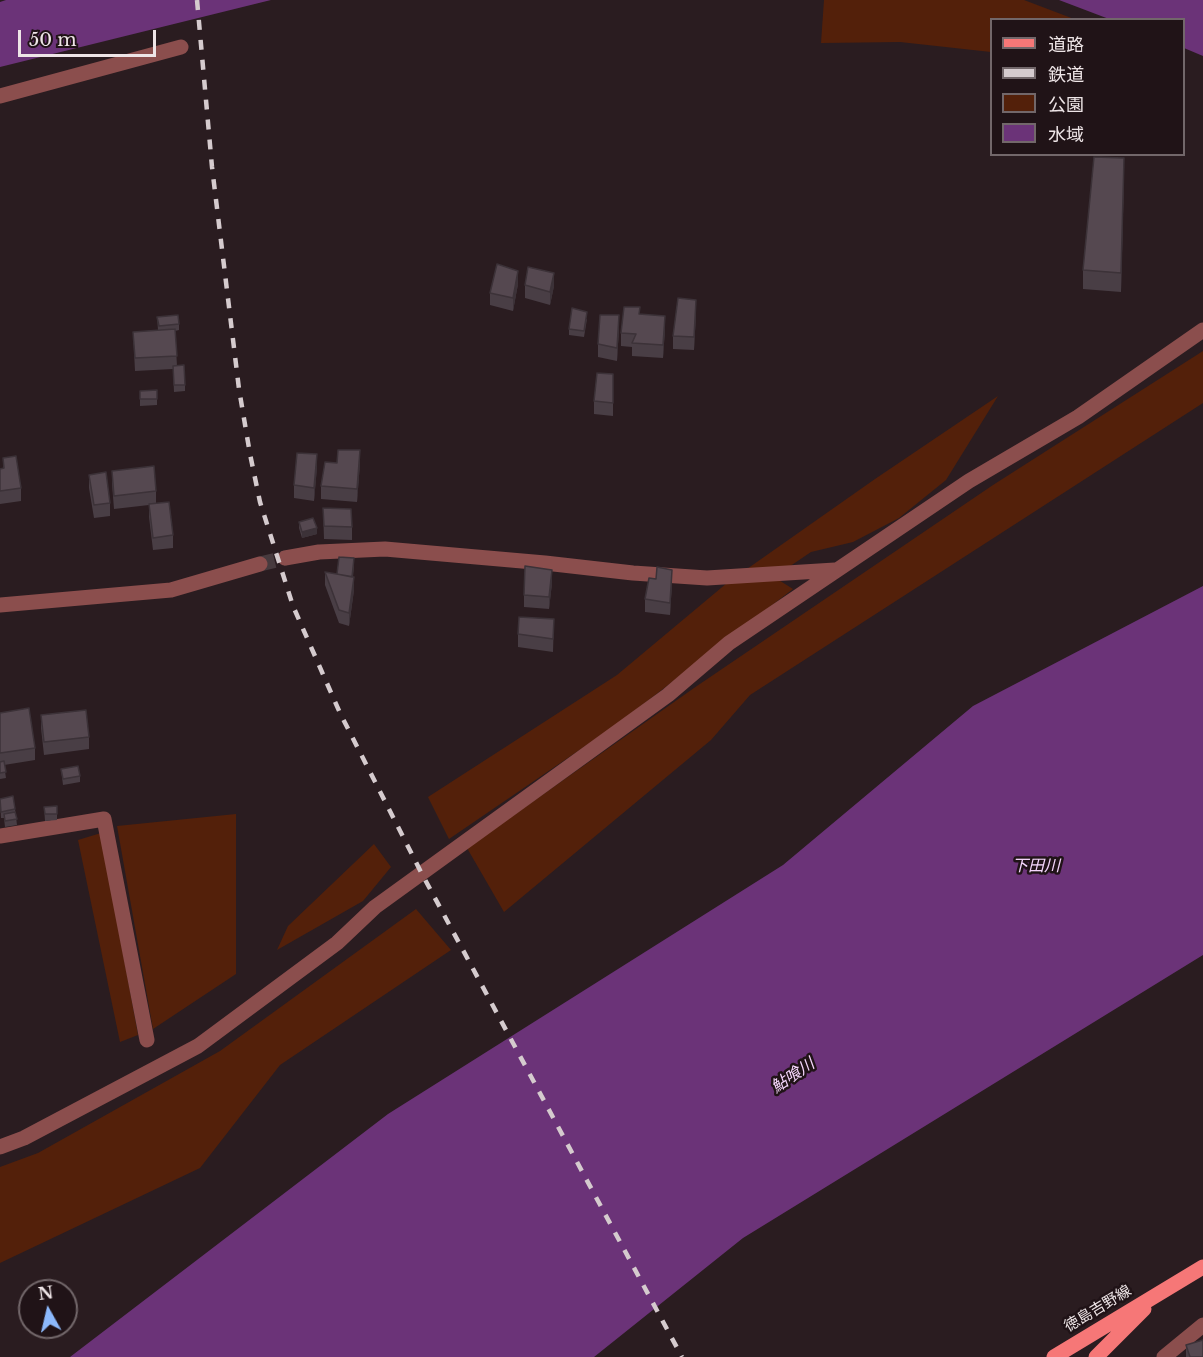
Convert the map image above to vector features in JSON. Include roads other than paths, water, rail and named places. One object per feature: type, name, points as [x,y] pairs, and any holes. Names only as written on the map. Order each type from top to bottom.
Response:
[{"type":"main road","name":"徳島吉野線","points":[[1054,1357],[1203,1267]]},
{"type":"main road","name":"徳島吉野線","points":[[1096,1357],[1161,1292]]},
{"type":"street","points":[[0,96],[181,47]]},
{"type":"street","points":[[0,1147],[24,1138],[198,1046],[337,943],[375,907],[668,695],[729,643],[969,481],[1078,417],[1203,330]]},
{"type":"street","points":[[285,558],[319,552],[385,549],[707,578],[837,570]]},
{"type":"street","points":[[0,605],[171,591],[260,564]]},
{"type":"street","points":[[0,836],[104,819],[147,1040]]},
{"type":"street","points":[[1164,1357],[1203,1325]]},
{"type":"water","points":[[6,0],[271,0],[0,67],[0,2]]},
{"type":"water","points":[[1059,0],[1203,0],[1203,56],[1185,48],[1185,18],[1106,18]]},
{"type":"water","name":"下田川","points":[[1203,586],[1203,955],[743,1238],[594,1357],[70,1357],[388,1114],[783,865],[973,706]]},
{"type":"tunnel","points":[[260,564],[285,558]]},
{"type":"railway","points":[[197,0],[212,167],[239,389],[260,502],[293,606],[340,713],[422,874],[682,1357]]},
{"type":"water label","name":"鮎喰川","points":[[793,1076]]}]
